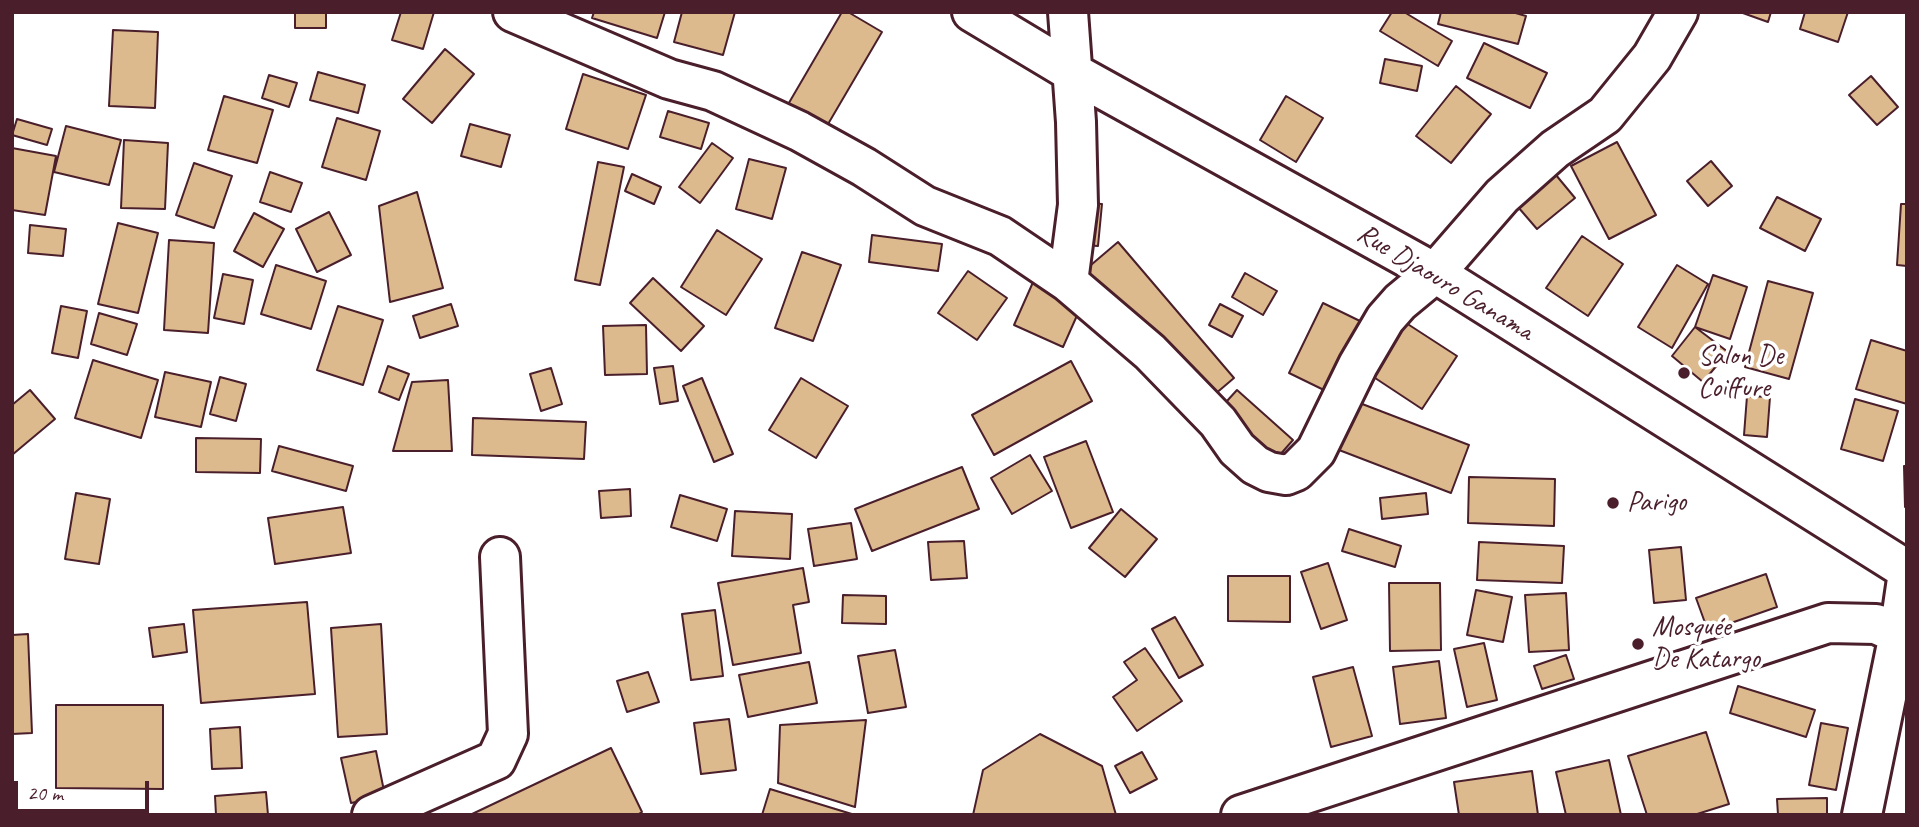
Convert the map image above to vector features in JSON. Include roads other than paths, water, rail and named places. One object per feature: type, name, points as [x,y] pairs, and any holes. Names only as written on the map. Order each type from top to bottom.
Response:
[{"type":"street","points":[[513,12],[669,79],[713,91],[799,131],[925,205],[1000,236],[1068,282],[1150,352],[1218,422],[1237,449],[1255,465],[1269,472],[1286,475],[1296,471],[1317,451],[1358,365],[1384,319],[1435,273],[1502,196],[1555,149],[1605,115],[1651,57],[1678,12]]},
{"type":"street","name":"Rue Djaouro Ganama","points":[[972,12],[1072,72],[1435,273],[1907,570]]},
{"type":"street","points":[[1068,12],[1078,205],[1068,282]]},
{"type":"street","points":[[372,815],[496,760],[508,734],[500,557]]},
{"type":"street","points":[[1862,815],[1899,634],[1907,579]]},
{"type":"street","points":[[1241,815],[1828,623],[1876,624],[1899,634]]},
{"type":"place","name":"Salon De Coiffure","points":[[1684,373]]},
{"type":"place","name":"Parigo","points":[[1613,503]]},
{"type":"place","name":"Mosquée De Katargo","points":[[1638,644]]}]
